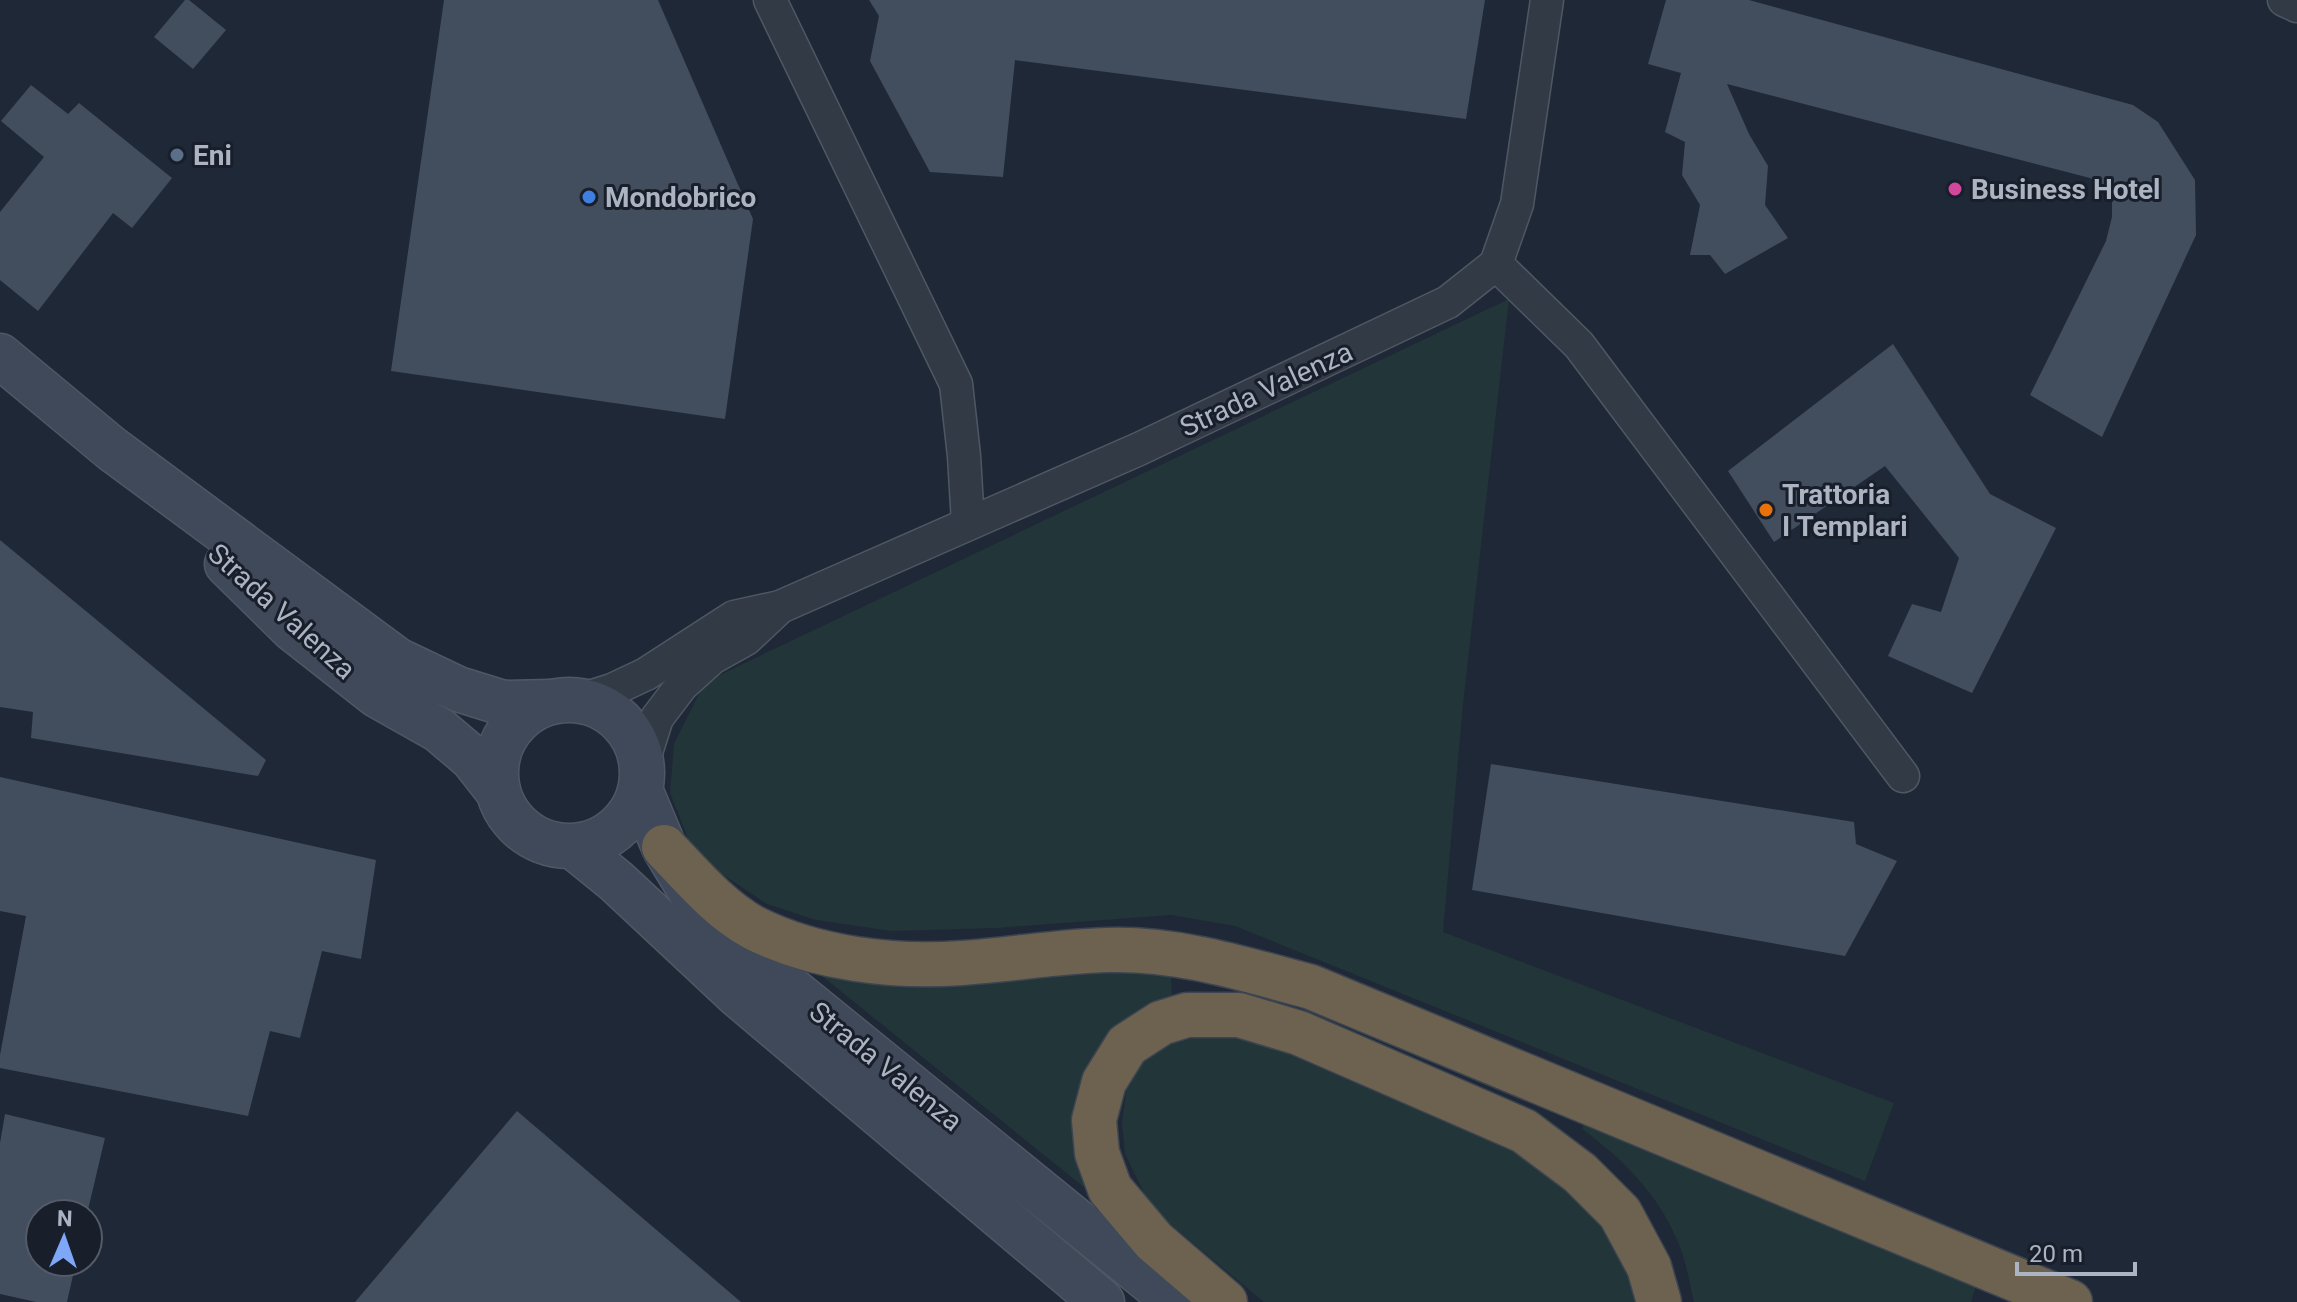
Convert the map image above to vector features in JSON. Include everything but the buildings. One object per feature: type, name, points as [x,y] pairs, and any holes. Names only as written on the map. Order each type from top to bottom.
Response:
[{"type":"highway","points":[[664,847],[709,894],[753,927],[812,950],[874,962],[958,964],[1109,950],[1184,955],[1311,987],[2070,1302]]},
{"type":"highway","points":[[1225,1302],[1154,1241],[1110,1189],[1097,1153],[1094,1120],[1104,1082],[1127,1045],[1161,1023],[1187,1015],[1239,1015],[1299,1033],[1524,1131],[1580,1173],[1620,1213],[1649,1267],[1659,1302]]},
{"type":"main road","name":"Strada Valenza","points":[[0,356],[112,449],[397,660],[458,689],[503,703],[564,701],[609,711],[631,733],[664,847],[699,905],[745,952],[1176,1302]]},
{"type":"main road","name":"Strada Valenza","points":[[112,449],[293,629],[377,695],[439,730],[472,758],[498,791],[508,814],[526,833],[549,844],[574,847],[604,839],[627,819],[642,777]]},
{"type":"main road","name":"Strada Valenza","points":[[498,791],[496,763],[505,736],[524,715],[564,701]]},
{"type":"main road","name":"Strada Valenza","points":[[574,847],[616,881],[738,995],[1102,1302]]},
{"type":"street","points":[[770,0],[956,384],[968,523]]},
{"type":"street","points":[[1547,0],[1517,204],[1496,264],[1579,345],[1903,776]]},
{"type":"street","points":[[2284,0],[2297,6]]},
{"type":"street","name":"Strada Valenza","points":[[564,701],[612,690],[646,674],[734,617],[780,607],[1139,449],[1448,302],[1496,264]]},
{"type":"street","name":"Strada Valenza","points":[[642,777],[657,718],[682,685],[712,658],[746,639],[780,607]]},
{"type":"green space","points":[[1509,299],[1463,704],[1443,932],[1894,1103],[1865,1181],[1235,926],[1171,915],[996,928],[891,931],[816,920],[767,904],[695,856],[670,793],[674,744],[705,682]]},
{"type":"green space","points":[[1171,970],[1172,999],[1146,1008],[1085,1188],[817,972]]},
{"type":"green space","points":[[1244,1033],[1515,1144],[1598,1212],[1647,1302],[1264,1302],[1152,1209],[1125,1154],[1122,1123],[1126,1092],[1143,1062],[1165,1045],[1205,1035]]},
{"type":"green space","points":[[1587,1119],[1977,1282],[1971,1302],[1694,1302],[1681,1249],[1670,1225],[1638,1179],[1582,1129]]},
{"type":"place","name":"Eni","points":[[177,155]]},
{"type":"place","name":"Business Hotel","points":[[1955,189]]},
{"type":"place","name":"Mondobrico","points":[[589,197]]},
{"type":"place","name":"Trattoria I Templari","points":[[1766,510]]}]
